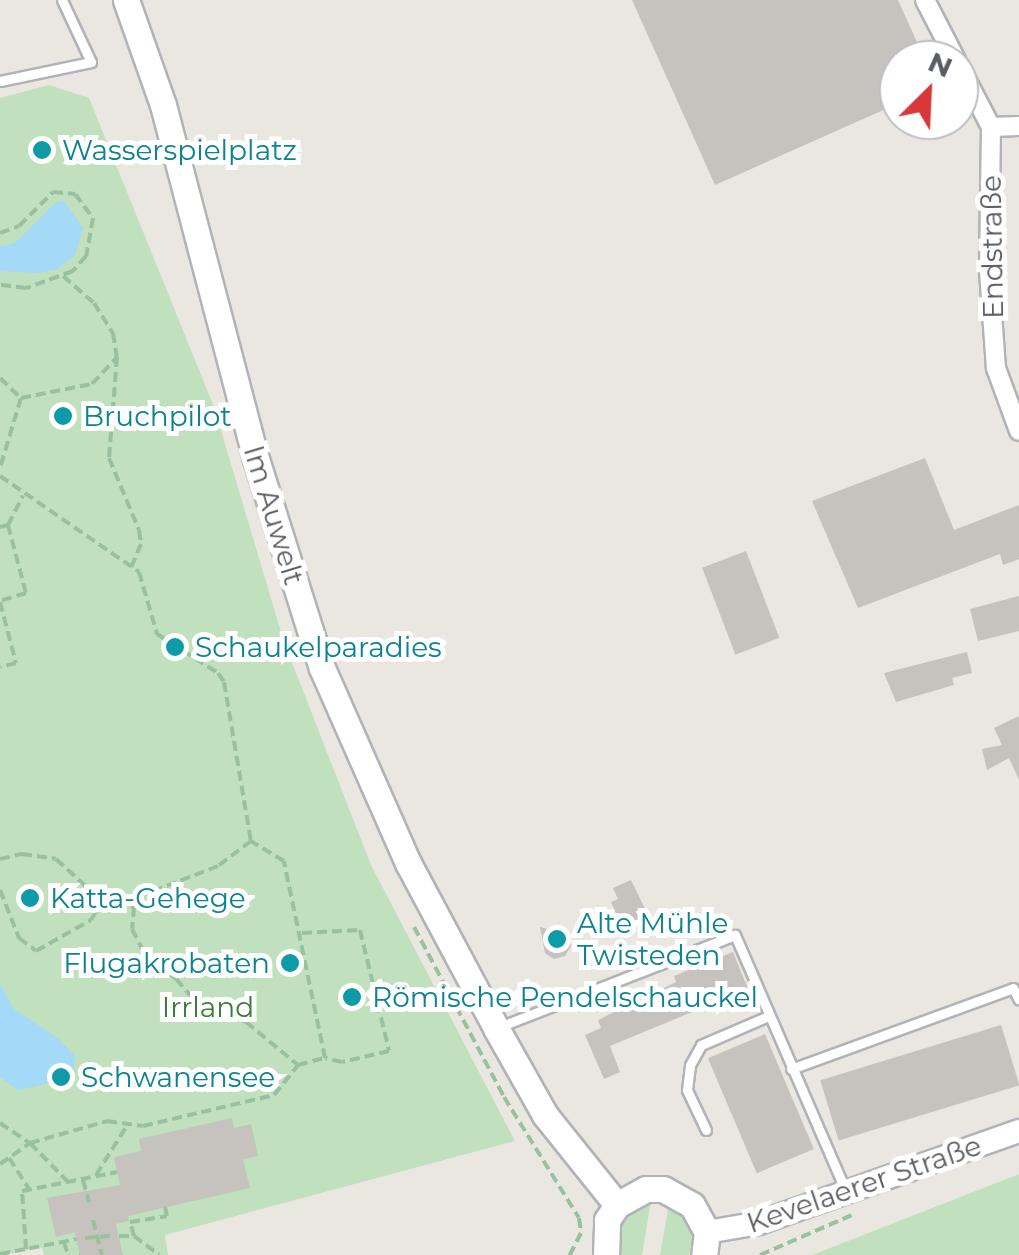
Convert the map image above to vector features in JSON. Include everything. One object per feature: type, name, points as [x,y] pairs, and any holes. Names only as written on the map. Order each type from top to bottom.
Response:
[{"type":"main road","name":"Im Auwelt","points":[[126,0],[168,124],[256,459],[322,668],[408,863],[496,1028],[545,1116],[617,1205]]},
{"type":"main road","points":[[606,1255],[604,1236],[617,1205],[646,1188],[663,1189],[692,1204],[706,1244]]},
{"type":"street","name":"Endstraße","points":[[925,0],[946,40]]},
{"type":"street","name":"Endstraße","points":[[979,104],[991,127],[989,272],[996,368],[1019,431]]},
{"type":"street","points":[[991,127],[1019,126]]},
{"type":"street","name":"Kevelaerer Straße","points":[[706,1244],[1019,1131]]},
{"type":"lane","points":[[0,81],[91,62],[62,0]]},
{"type":"lane","points":[[496,1028],[736,935],[847,1194]]},
{"type":"lane","points":[[791,1068],[1013,988],[1019,1000]]},
{"type":"lane","points":[[706,1130],[687,1090],[690,1065],[702,1045],[768,1016]]},
{"type":"path","points":[[0,233],[19,226],[54,192],[75,194],[93,218],[86,256],[63,276],[26,288],[0,284]]},
{"type":"path","points":[[63,276],[106,319],[117,357],[110,458],[139,530],[140,544],[131,568]]},
{"type":"path","points":[[21,398],[92,384],[117,357]]},
{"type":"path","points":[[0,378],[21,398]]},
{"type":"path","points":[[0,468],[21,398]]},
{"type":"path","points":[[0,476],[23,496],[138,572],[157,634],[218,673],[224,682],[251,841],[284,861],[325,1058]]},
{"type":"path","points":[[0,667],[16,663],[0,602],[26,593],[8,525],[23,496]]},
{"type":"path","points":[[0,526],[8,525]]},
{"type":"path","points":[[251,841],[218,866],[143,895],[134,907],[132,929],[146,957],[200,1006],[246,1022],[298,1064]]},
{"type":"path","points":[[0,859],[22,854],[56,859],[102,900],[134,907]]},
{"type":"path","points":[[0,890],[18,938],[36,951],[92,920],[102,900]]},
{"type":"path","points":[[0,1164],[30,1143],[106,1121],[143,1126],[274,1095],[298,1064],[325,1058],[342,1062],[389,1052],[360,930],[302,933]]},
{"type":"path","points":[[0,1123],[30,1143],[68,1182]]},
{"type":"path","points":[[95,1177],[128,1124]]},
{"type":"path","points":[[9,1158],[30,1190]]},
{"type":"path","points":[[26,1248],[22,1191],[117,1172]]},
{"type":"path","points":[[83,1180],[89,1202]]},
{"type":"path","points":[[159,1255],[134,1236],[130,1222],[167,1216],[164,1208]]},
{"type":"path","points":[[89,1253],[101,1253],[93,1220]]},
{"type":"path","points":[[85,1238],[110,1236]]},
{"type":"path","points":[[119,1236],[134,1236]]},
{"type":"path","points":[[0,1254],[77,1239]]},
{"type":"path","points":[[64,1242],[68,1255]]},
{"type":"green space","name":"Irrland","points":[[49,85],[89,98],[214,407],[284,642],[371,865],[515,1141],[165,1235],[168,1255],[44,1255],[42,1248],[0,1255],[0,98]]},
{"type":"green space","points":[[1019,1174],[1019,1255],[812,1255]]},
{"type":"green space","points":[[651,1201],[642,1255],[619,1255],[618,1224],[632,1207]]},
{"type":"green space","points":[[669,1204],[683,1212],[693,1232],[689,1255],[660,1255]]},
{"type":"water","points":[[64,201],[83,228],[75,255],[57,269],[39,273],[0,271],[0,246],[15,243],[56,202]]},
{"type":"water","points":[[0,984],[14,1009],[59,1039],[76,1057],[71,1078],[18,1090],[0,1077]]},
{"type":"building","points":[[632,0],[898,0],[916,40],[879,40],[879,112],[715,185]]},
{"type":"building","points":[[925,458],[954,530],[1019,505],[1019,559],[1003,565],[1000,554],[858,608],[812,501]]},
{"type":"building","points":[[746,551],[779,638],[735,655],[702,568]]},
{"type":"building","points":[[1019,596],[1019,631],[978,641],[970,609]]},
{"type":"building","points":[[967,652],[972,673],[952,678],[954,685],[896,702],[884,673]]},
{"type":"building","points":[[1019,716],[1019,780],[1009,758],[987,770],[982,749],[1002,745],[994,728]]},
{"type":"building","points":[[631,880],[648,915],[622,927],[611,902],[618,899],[613,888]]},
{"type":"building","name":"Katta-Gehege","points":[[30,884],[40,888],[44,898],[40,908],[30,912],[20,908],[16,898],[20,888]]},
{"type":"building","name":"Alte Mühle Twisteden","points":[[540,927],[569,935],[571,946],[565,956],[554,959],[545,953]]},
{"type":"building","points":[[733,952],[748,989],[610,1046],[620,1072],[604,1079],[585,1035],[601,1028],[598,1020],[676,982],[674,976]]},
{"type":"building","points":[[1001,1025],[1019,1085],[839,1141],[820,1080]]},
{"type":"building","points":[[765,1034],[814,1149],[757,1173],[708,1058]]},
{"type":"building","points":[[232,1118],[234,1128],[251,1124],[258,1156],[243,1159],[250,1188],[128,1216],[129,1221],[116,1224],[123,1255],[80,1255],[75,1232],[56,1237],[47,1198],[120,1185],[114,1157],[141,1151],[139,1139]]},
{"type":"place","name":"Wasserspielplatz","points":[[42,150]]},
{"type":"place","name":"Bruchpilot","points":[[63,416]]},
{"type":"place","name":"Schaukelparadies","points":[[175,647]]},
{"type":"place","name":"Katta-Gehege","points":[[30,898]]},
{"type":"place","name":"Alte Mühle Twisteden","points":[[557,939]]},
{"type":"place","name":"Flugakrobaten","points":[[290,963]]},
{"type":"place","name":"Römische Pendelschauckel","points":[[352,997]]},
{"type":"place","name":"Schwanensee","points":[[61,1077]]}]
